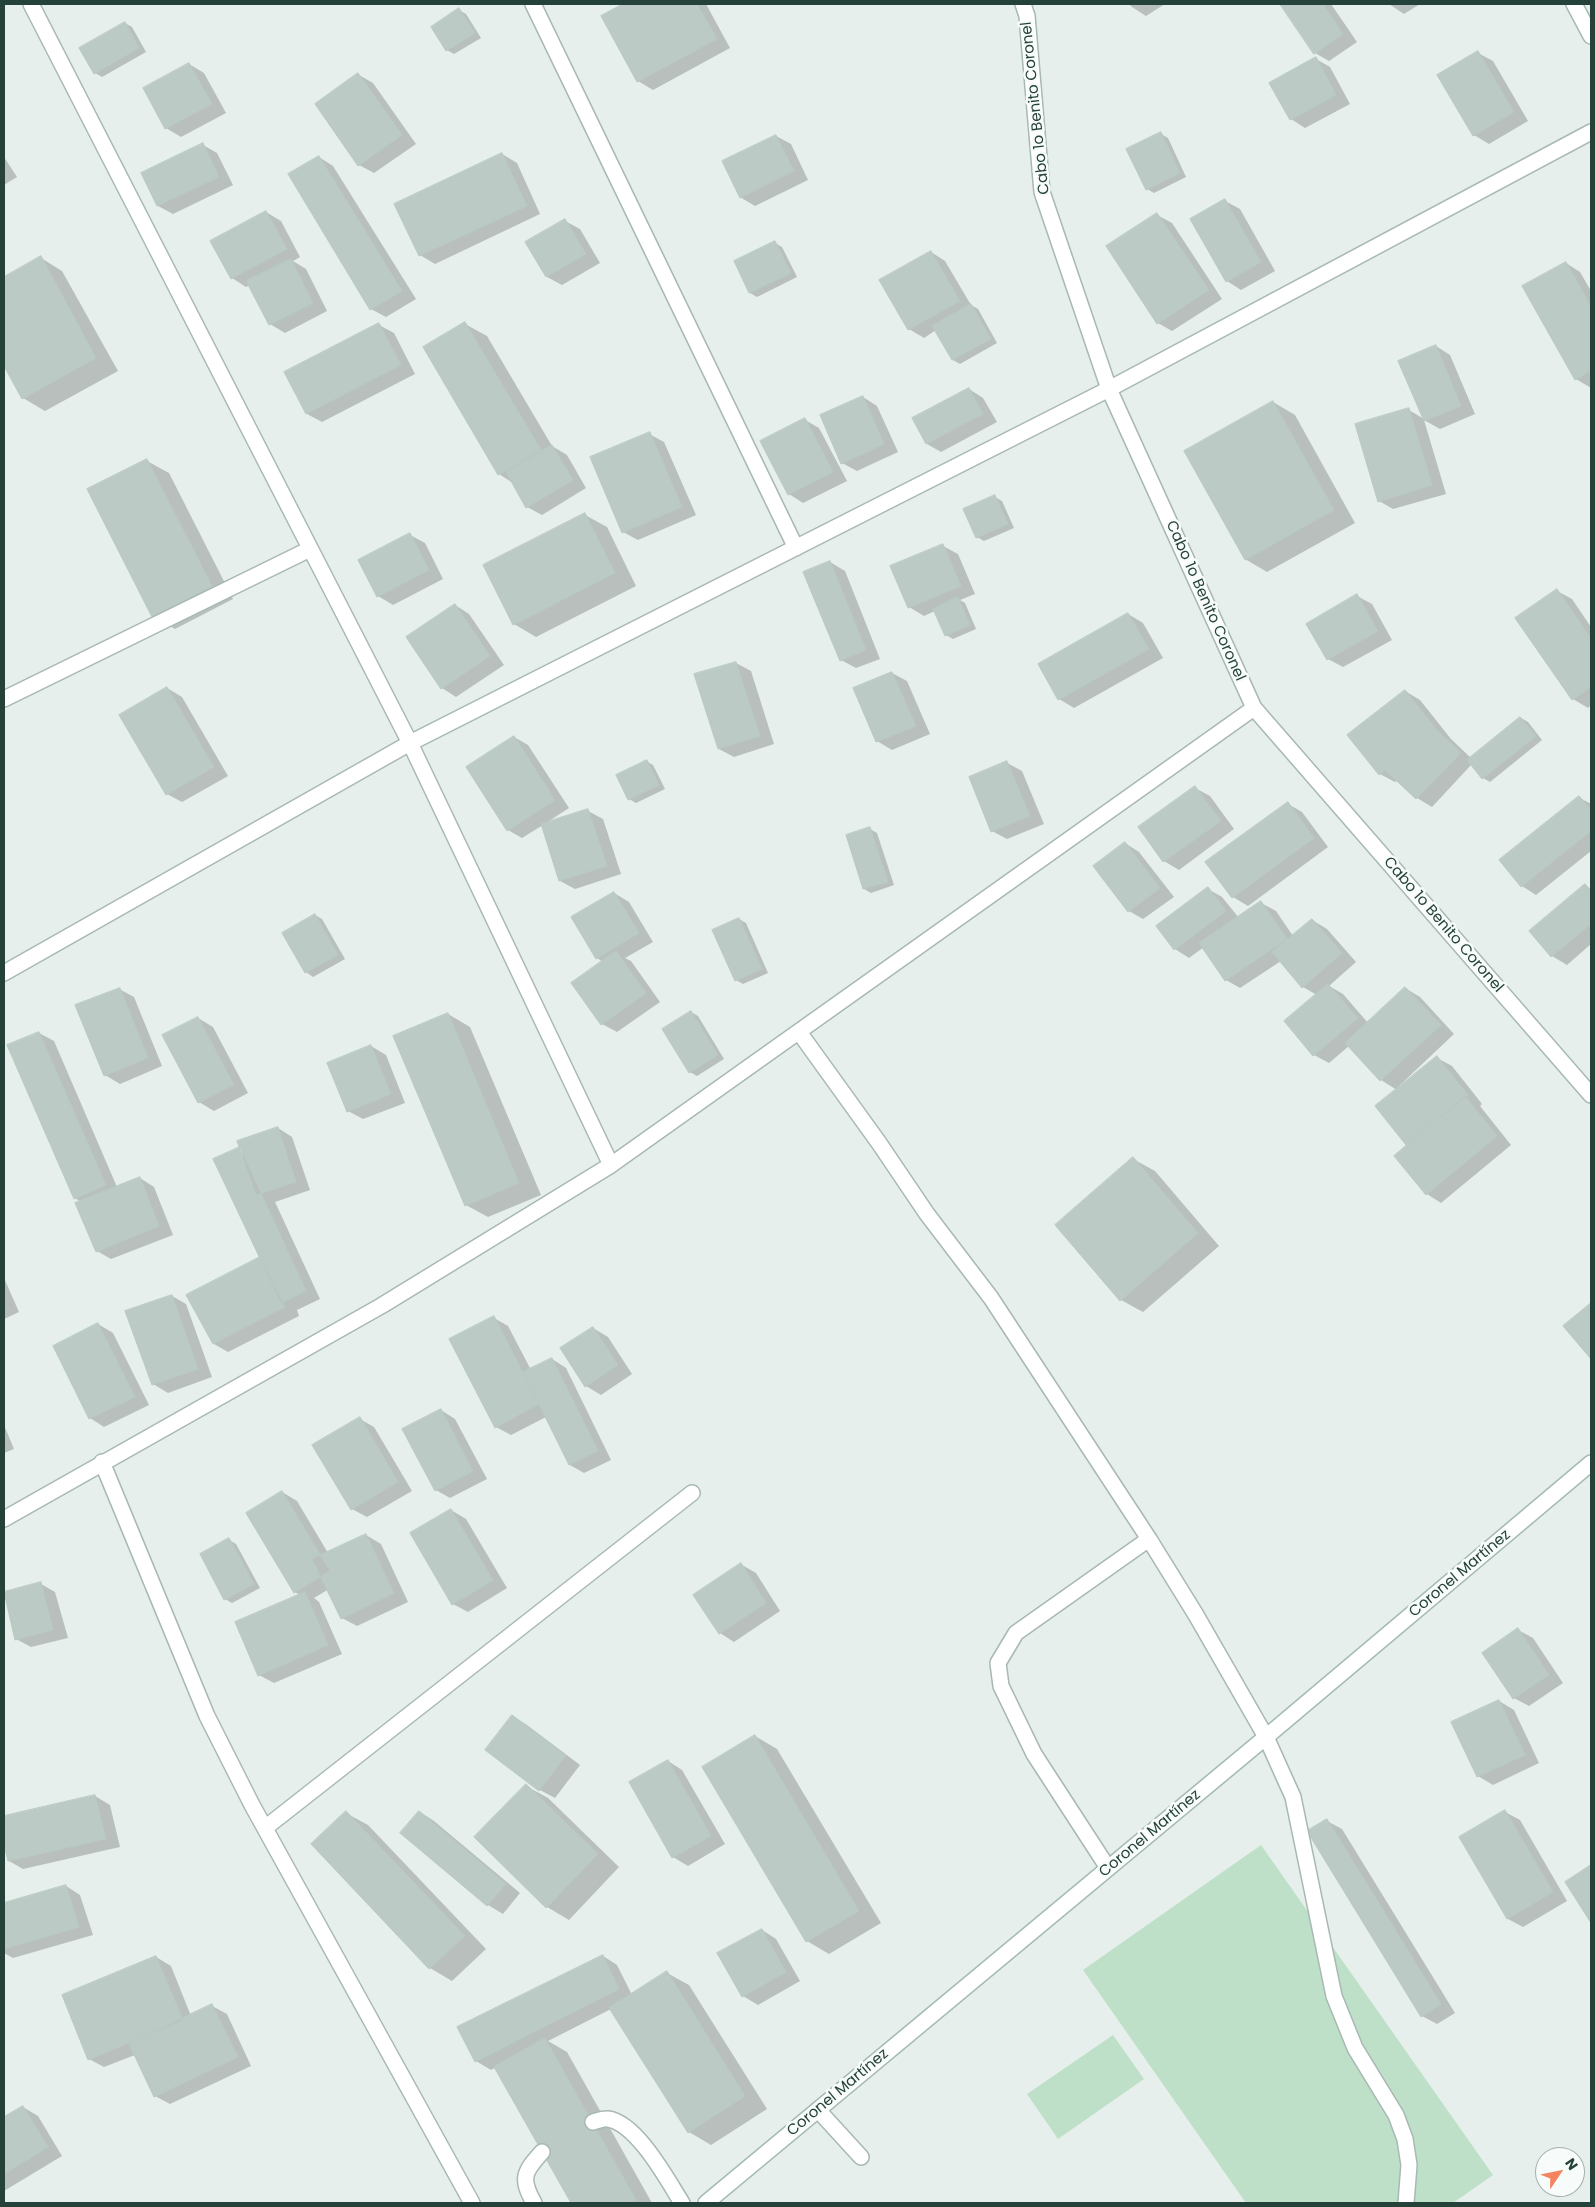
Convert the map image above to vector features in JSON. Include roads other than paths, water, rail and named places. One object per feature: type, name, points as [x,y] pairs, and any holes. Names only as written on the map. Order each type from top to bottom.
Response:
[{"type":"street","points":[[31,4],[410,743],[611,1165]]},
{"type":"street","points":[[533,4],[796,548]]},
{"type":"street","name":"Cabo 1o Benito Coronel","points":[[1024,4],[1027,16],[1042,192],[1109,389],[1254,708],[1591,1095]]},
{"type":"street","points":[[1574,4],[1591,36]]},
{"type":"street","points":[[4,973],[410,743],[1109,389],[1591,132]]},
{"type":"street","points":[[4,699],[310,549]]},
{"type":"street","points":[[4,1519],[381,1306],[611,1165],[1254,708]]},
{"type":"street","points":[[799,1032],[879,1143],[927,1214],[991,1298],[1196,1614],[1266,1737],[1294,1798],[1334,1996],[1355,2048],[1396,2116],[1405,2139],[1409,2165],[1406,2203]]},
{"type":"street","points":[[102,1462],[207,1716],[265,1828],[472,2203]]},
{"type":"street","name":"Coronel Martínez","points":[[706,2203],[1266,1737],[1591,1463]]},
{"type":"street","points":[[265,1828],[692,1493]]},
{"type":"street","points":[[1108,1868],[1034,1754],[1000,1686],[998,1663],[1016,1633],[1149,1540]]},
{"type":"street","points":[[818,2110],[861,2156]]},
{"type":"street","points":[[593,2122],[608,2119],[628,2128],[651,2153],[682,2203]]},
{"type":"street","points":[[534,2203],[526,2189],[526,2172],[528,2166],[542,2152]]}]
